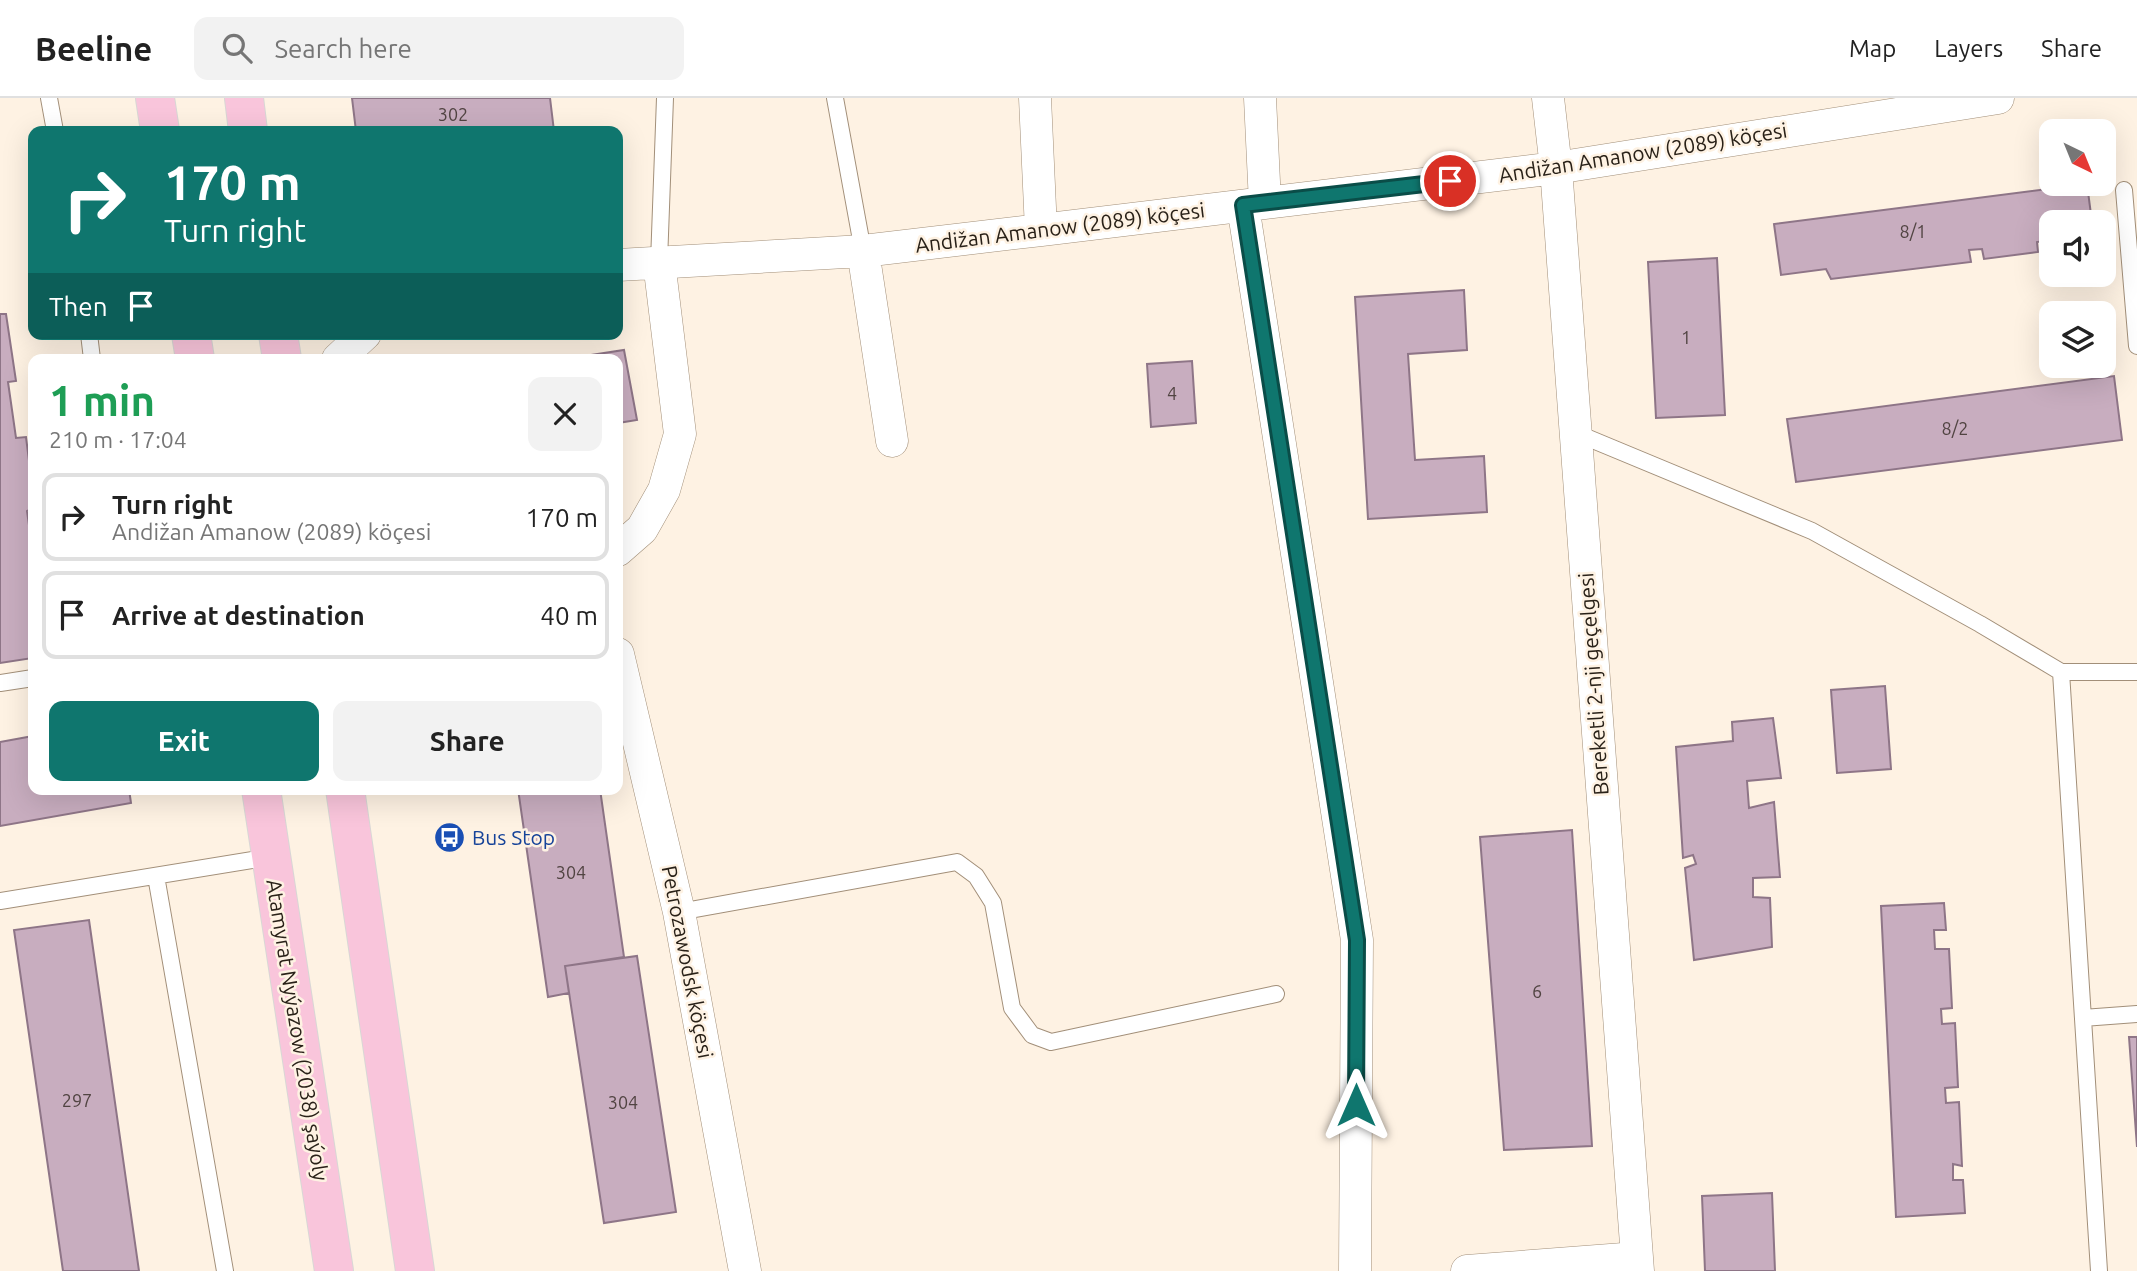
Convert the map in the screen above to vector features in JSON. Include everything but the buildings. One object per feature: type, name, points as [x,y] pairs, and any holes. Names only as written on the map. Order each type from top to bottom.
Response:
[{"type":"main road","points":[[155,98],[159,126]]},
{"type":"main road","points":[[244,98],[247,126]]},
{"type":"main road","name":"Atamyrat Nyýazow (2038) şaýoly","points":[[262,795],[334,1271]]},
{"type":"main road","points":[[346,795],[415,1271]]},
{"type":"street","points":[[1035,98],[1041,230]]},
{"type":"street","points":[[1260,98],[1254,204],[1357,940],[1355,1271]]},
{"type":"street","name":"Bereketli 2-nji geçelgesi","points":[[1548,98],[1556,168],[1637,1265]]},
{"type":"street","name":"Andižan Amanow (2089) köçesi","points":[[623,265],[863,251],[1556,168],[1998,98]]},
{"type":"street","points":[[863,251],[892,441]]},
{"type":"street","points":[[623,546],[642,529],[664,490],[680,434],[659,262]]},
{"type":"street","points":[[343,354],[359,340]]},
{"type":"street","name":"Petrozawodsk köçesi","points":[[623,675],[679,912],[745,1271]]},
{"type":"street","points":[[1467,1271],[1637,1265]]},
{"type":"lane","points":[[49,98],[54,126]]},
{"type":"lane","points":[[659,262],[665,98]]},
{"type":"lane","points":[[835,98],[863,251]]},
{"type":"lane","points":[[2124,190],[2137,346]]},
{"type":"lane","points":[[1576,433],[1812,531],[2061,672],[2137,672]]},
{"type":"lane","points":[[2061,672],[2099,1271]]},
{"type":"lane","points":[[0,683],[28,679]]},
{"type":"lane","points":[[0,901],[271,857]]},
{"type":"lane","points":[[679,912],[957,862],[976,876],[993,903],[1012,1008],[1032,1035],[1051,1042],[1276,994]]},
{"type":"lane","points":[[156,876],[225,1271]]},
{"type":"lane","points":[[2083,1018],[2137,1014]]},
{"type":"place","name":"Bus Stop","points":[[449,838]]},
{"type":"route","points":[[1356,1105],[1357,940],[1243,205],[1450,181]]}]
